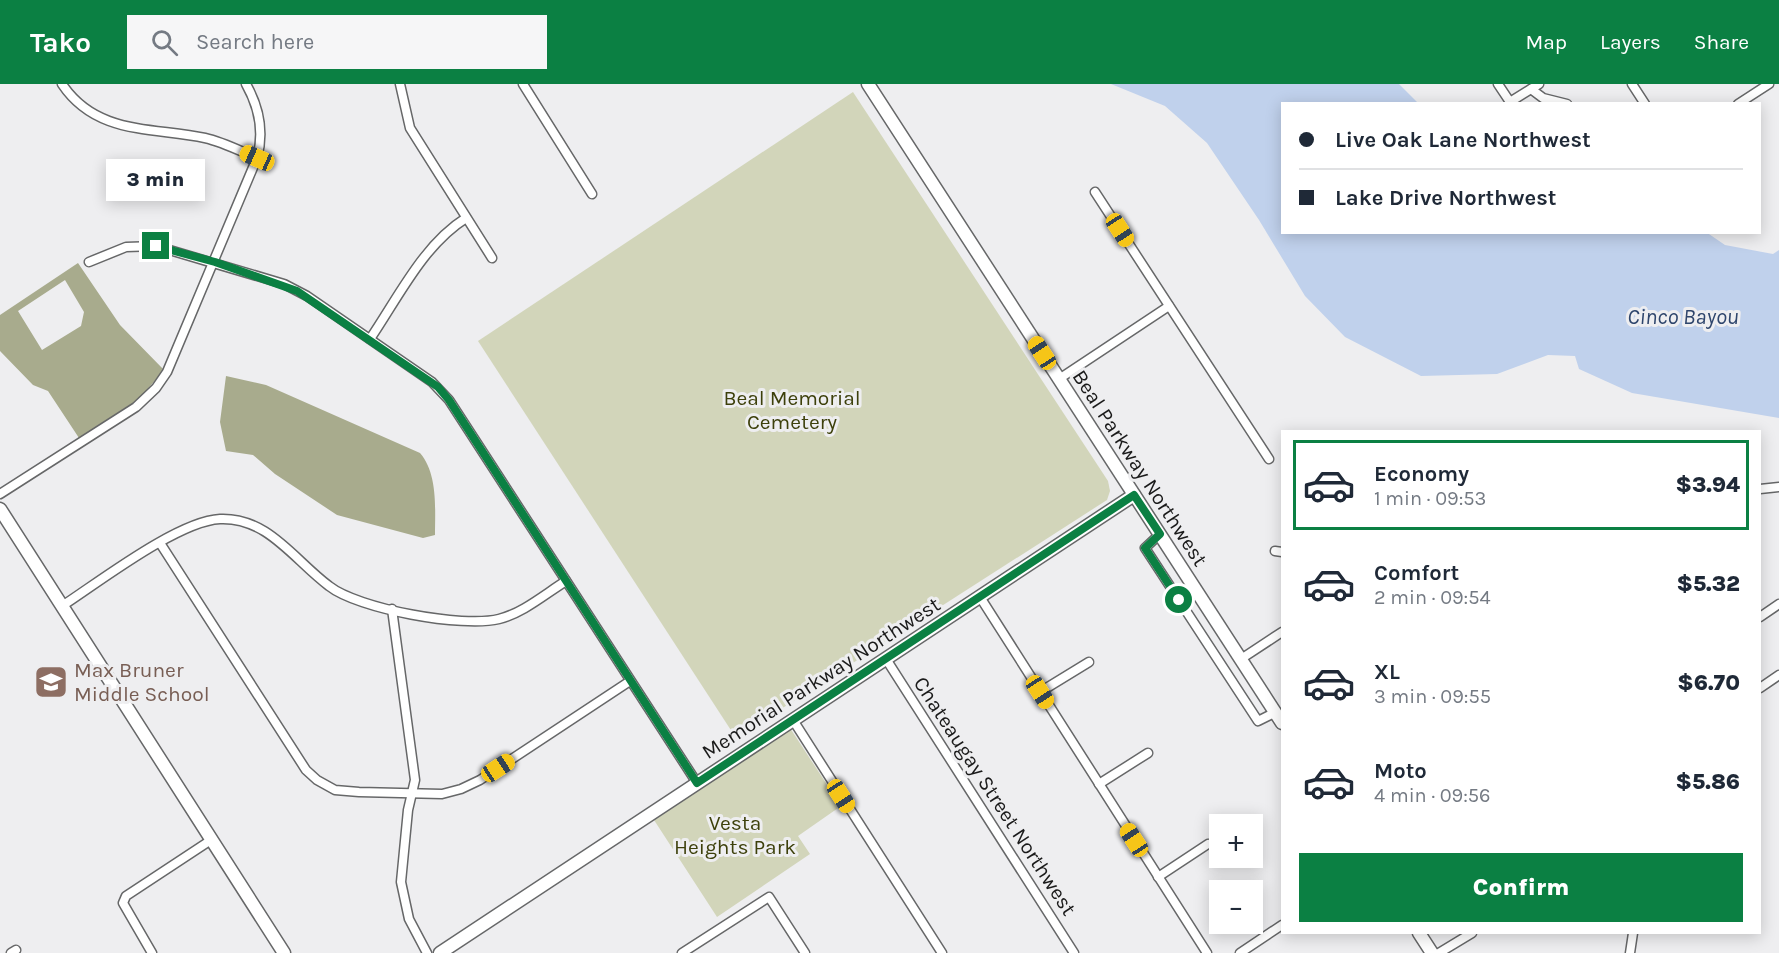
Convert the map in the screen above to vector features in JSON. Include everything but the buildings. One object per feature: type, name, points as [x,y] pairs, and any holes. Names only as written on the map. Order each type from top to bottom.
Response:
[{"type":"street","points":[[62,84],[85,110],[118,126],[206,139],[257,158]]},
{"type":"street","points":[[0,494],[136,407],[156,388],[173,361],[257,158],[260,122],[256,105],[246,84]]},
{"type":"street","points":[[400,84],[410,128],[492,258]]},
{"type":"street","points":[[523,84],[592,194]]},
{"type":"street","name":"Beal Parkway Northwest","points":[[868,84],[1279,718]]},
{"type":"street","points":[[1498,84],[1510,102],[1535,87],[1543,98],[1559,102]]},
{"type":"street","points":[[1632,84],[1644,102]]},
{"type":"street","points":[[1741,102],[1769,84]]},
{"type":"street","points":[[1095,192],[1269,459]]},
{"type":"street","points":[[370,339],[432,248],[446,231],[466,218]]},
{"type":"street","points":[[89,262],[113,250],[141,245],[171,248],[215,262],[297,291],[432,382],[449,400],[697,783]]},
{"type":"street","points":[[1059,379],[1169,306]]},
{"type":"street","points":[[1761,489],[1779,488]]},
{"type":"street","name":"Memorial Parkway Northwest","points":[[440,953],[1134,495]]},
{"type":"street","points":[[0,509],[284,953]]},
{"type":"street","points":[[62,606],[184,528],[207,521],[244,522],[266,531],[337,591],[358,602],[392,609],[471,622],[497,620],[518,612],[566,581]]},
{"type":"street","points":[[1160,534],[1145,548],[1258,721],[1279,718]]},
{"type":"street","points":[[160,543],[311,775],[335,790],[442,794],[470,785],[630,681]]},
{"type":"street","points":[[980,597],[1207,953]]},
{"type":"street","points":[[1761,616],[1779,604]]},
{"type":"street","points":[[392,609],[415,780],[411,794],[401,882],[409,919],[428,953]]},
{"type":"street","points":[[1241,659],[1281,633]]},
{"type":"street","name":"Chateaugay Street Northwest","points":[[886,659],[1074,953]]},
{"type":"street","points":[[1040,692],[1089,662]]},
{"type":"street","points":[[1761,687],[1779,675]]},
{"type":"street","points":[[793,720],[942,953]]},
{"type":"street","points":[[1099,784],[1148,753]]},
{"type":"street","points":[[152,953],[126,912],[123,903],[126,896],[211,840]]},
{"type":"street","points":[[1158,876],[1208,844]]},
{"type":"street","points":[[682,953],[769,897],[805,953]]},
{"type":"street","points":[[1240,953],[1281,926]]},
{"type":"street","points":[[1420,934],[1432,953]]},
{"type":"street","points":[[1439,953],[1470,934]]},
{"type":"street","points":[[1630,953],[1633,934]]},
{"type":"green space","name":"Beal Memorial Cemetery","points":[[853,92],[1108,481],[1110,491],[1107,500],[736,738],[478,341]]},
{"type":"green space","points":[[78,263],[120,325],[164,370],[139,399],[79,438],[48,391],[33,385],[0,351],[0,315]],"holes":[[[65,280],[84,312],[81,326],[42,350],[18,311]]]},
{"type":"green space","points":[[226,376],[266,385],[420,453],[426,461],[433,481],[435,535],[423,538],[337,515],[275,474],[253,455],[226,451],[220,422]]},
{"type":"green space","name":"Vesta Heights Park","points":[[790,728],[841,806],[798,836],[810,854],[717,917],[654,820]]},
{"type":"water","name":"Cinco Bayou","points":[[1111,84],[1399,84],[1417,102],[1281,102],[1281,234],[1709,234],[1725,245],[1773,254],[1779,250],[1779,418],[1632,393],[1579,369],[1575,356],[1548,355],[1497,374],[1421,376],[1345,337],[1305,296],[1259,220],[1207,143],[1165,106]]},
{"type":"place","name":"Max Bruner Middle School","points":[[51,682]]},
{"type":"route","points":[[156,246],[171,248],[215,262],[284,285],[307,296],[438,387],[449,400],[697,783],[1134,495],[1160,534],[1145,548],[1179,600]]}]
